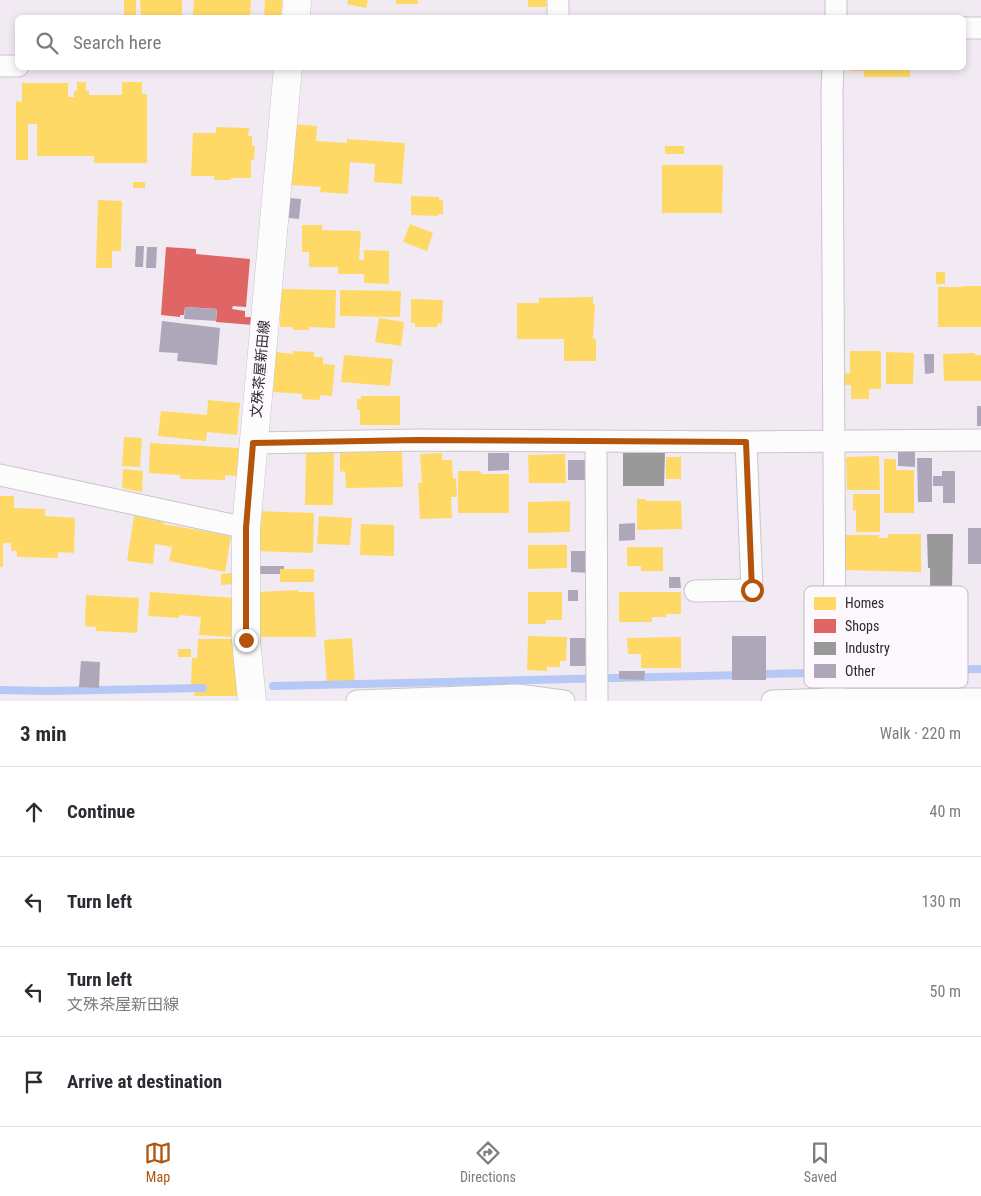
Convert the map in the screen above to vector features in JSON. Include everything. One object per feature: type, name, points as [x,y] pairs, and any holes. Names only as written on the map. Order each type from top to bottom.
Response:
[{"type":"main road","points":[[296,15],[297,0]]},
{"type":"main road","name":"文殊茶屋新田線","points":[[252,701],[246,640],[246,528],[288,70]]},
{"type":"street","points":[[558,0],[558,15]]},
{"type":"street","points":[[836,0],[836,15]]},
{"type":"street","points":[[966,28],[981,28]]},
{"type":"street","points":[[0,66],[15,66]]},
{"type":"street","points":[[833,70],[834,586]]},
{"type":"street","points":[[253,443],[418,440],[746,442],[981,440]]},
{"type":"street","points":[[596,441],[597,701]]},
{"type":"street","points":[[695,591],[752,590],[746,442]]},
{"type":"street","points":[[0,475],[246,528]]},
{"type":"street","points":[[833,688],[833,699]]},
{"type":"street","points":[[357,701],[517,695],[564,701]]},
{"type":"street","points":[[772,701],[981,699]]},
{"type":"building: Homes","points":[[124,0],[136,0],[136,15],[124,15]]},
{"type":"building: Homes","points":[[140,0],[182,0],[182,15],[141,15]]},
{"type":"building: Homes","points":[[194,0],[251,0],[250,15],[193,15]]},
{"type":"building: Homes","points":[[265,0],[282,0],[281,15],[264,15]]},
{"type":"building: Homes","points":[[348,0],[368,0],[366,8],[347,4]]},
{"type":"building: Homes","points":[[396,0],[418,0],[418,4],[396,4]]},
{"type":"building: Homes","points":[[528,0],[546,0],[546,7],[528,7]]},
{"type":"building: Homes","points":[[910,70],[910,77],[864,77],[864,71],[851,71]]},
{"type":"building: Homes","points":[[77,82],[86,82],[86,91],[89,91],[89,95],[122,95],[122,82],[142,82],[142,94],[147,94],[147,163],[94,163],[94,156],[37,156],[37,124],[28,124],[28,160],[16,160],[16,101],[22,102],[22,83],[68,83],[68,97],[74,97],[74,91],[77,91]]},
{"type":"building: Homes","points":[[292,124],[317,126],[316,141],[347,143],[347,139],[405,143],[402,184],[374,182],[375,164],[350,162],[348,194],[320,192],[321,187],[290,185]]},
{"type":"building: Homes","points":[[216,127],[249,128],[248,136],[252,136],[252,146],[255,146],[254,160],[251,160],[251,178],[214,180],[214,176],[191,176],[193,133],[216,133]]},
{"type":"building: Homes","points":[[665,146],[684,146],[684,154],[665,154]]},
{"type":"building: Homes","points":[[662,165],[723,165],[722,213],[662,213]]},
{"type":"building: Homes","points":[[133,182],[145,182],[145,188],[133,188]]},
{"type":"building: Homes","points":[[411,196],[439,197],[439,200],[443,200],[443,214],[438,214],[438,216],[411,215]]},
{"type":"building: Homes","points":[[98,200],[122,201],[121,251],[112,251],[112,268],[96,268]]},
{"type":"building: Homes","points":[[410,224],[433,233],[427,251],[403,242]]},
{"type":"building: Homes","points":[[302,225],[322,225],[322,230],[361,231],[359,260],[364,260],[364,250],[389,251],[389,284],[364,283],[364,274],[338,274],[338,267],[309,267],[309,252],[302,252]]},
{"type":"building: Homes","points":[[936,272],[945,272],[945,284],[936,284]]},
{"type":"building: Homes","points":[[981,286],[981,327],[938,327],[938,287]]},
{"type":"building: Homes","points":[[281,289],[336,290],[335,328],[309,327],[309,330],[293,330],[293,327],[280,327]]},
{"type":"building: Homes","points":[[340,290],[401,291],[400,317],[340,316]]},
{"type":"building: Homes","points":[[593,297],[593,304],[595,304],[593,339],[596,339],[596,361],[564,361],[564,339],[517,339],[517,303],[539,303],[539,298]]},
{"type":"building: Homes","points":[[411,299],[443,300],[442,324],[438,323],[437,327],[415,327],[415,323],[411,323]]},
{"type":"building: Homes","points":[[379,318],[404,322],[401,346],[375,342]]},
{"type":"building: Homes","points":[[293,351],[314,352],[314,357],[323,357],[323,364],[335,365],[332,396],[320,395],[320,400],[302,399],[302,394],[273,392],[275,352],[293,354]]},
{"type":"building: Homes","points":[[850,351],[881,351],[881,389],[869,389],[869,399],[851,399],[851,385],[845,385],[845,373],[850,373]]},
{"type":"building: Homes","points":[[886,352],[914,353],[913,384],[886,384]]},
{"type":"building: Homes","points":[[975,353],[975,355],[981,355],[981,381],[944,381],[943,354]]},
{"type":"building: Homes","points":[[344,355],[393,359],[390,386],[341,382]]},
{"type":"building: Homes","points":[[361,396],[400,396],[400,425],[360,425],[360,410],[357,410],[357,399],[361,399]]},
{"type":"building: Homes","points":[[208,400],[240,403],[237,435],[207,432],[206,441],[158,436],[161,411],[207,415]]},
{"type":"building: Homes","points":[[124,437],[142,438],[140,467],[122,466]]},
{"type":"building: Homes","points":[[150,443],[240,448],[238,476],[225,475],[225,480],[180,479],[180,475],[149,473]]},
{"type":"building: Homes","points":[[306,451],[334,452],[333,505],[305,505]]},
{"type":"building: Homes","points":[[402,451],[403,487],[346,488],[345,471],[340,472],[340,453]]},
{"type":"building: Homes","points":[[442,453],[442,460],[452,460],[453,478],[456,478],[457,497],[451,497],[452,518],[420,519],[418,483],[422,483],[420,454]]},
{"type":"building: Homes","points":[[565,454],[566,483],[529,483],[528,455]]},
{"type":"building: Homes","points":[[879,456],[880,490],[847,490],[846,457]]},
{"type":"building: Homes","points":[[666,457],[681,457],[681,479],[666,479]]},
{"type":"building: Homes","points":[[884,459],[896,459],[896,470],[914,470],[914,513],[884,513]]},
{"type":"building: Homes","points":[[123,469],[143,471],[142,492],[122,488]]},
{"type":"building: Homes","points":[[458,471],[481,471],[481,474],[509,474],[509,513],[458,513]]},
{"type":"building: Homes","points":[[853,494],[880,494],[880,532],[856,532],[856,510],[853,510]]},
{"type":"building: Homes","points":[[0,496],[14,496],[14,508],[45,509],[45,516],[75,518],[74,553],[58,552],[58,558],[17,557],[17,551],[11,551],[11,543],[3,543],[3,567],[0,567]]},
{"type":"building: Homes","points":[[637,499],[646,499],[646,501],[681,501],[682,529],[637,530]]},
{"type":"building: Homes","points":[[570,501],[570,532],[528,533],[528,502]]},
{"type":"building: Homes","points":[[256,511],[314,513],[313,553],[255,551]]},
{"type":"building: Homes","points":[[134,516],[164,522],[163,524],[231,536],[225,572],[169,561],[172,547],[155,544],[153,564],[127,561]]},
{"type":"building: Homes","points":[[319,516],[352,518],[350,545],[317,544]]},
{"type":"building: Homes","points":[[361,524],[394,525],[394,556],[360,555]]},
{"type":"building: Homes","points":[[888,534],[921,534],[921,572],[844,570],[844,535],[879,535],[879,538],[888,538]]},
{"type":"building: Homes","points":[[528,545],[567,545],[567,568],[528,569]]},
{"type":"building: Homes","points":[[627,547],[663,547],[663,571],[641,571],[641,566],[627,566]]},
{"type":"building: Homes","points":[[280,569],[314,569],[314,582],[280,582]]},
{"type":"building: Homes","points":[[232,573],[233,584],[221,585],[221,574]]},
{"type":"building: Homes","points":[[298,590],[298,592],[314,592],[316,637],[259,637],[257,592]]},
{"type":"building: Homes","points":[[150,592],[234,598],[231,637],[199,635],[201,617],[179,615],[179,618],[148,616]]},
{"type":"building: Homes","points":[[528,592],[562,592],[562,620],[546,620],[546,624],[528,624]]},
{"type":"building: Homes","points":[[619,592],[681,592],[681,614],[666,614],[666,617],[652,617],[652,622],[619,622]]},
{"type":"building: Homes","points":[[86,595],[139,598],[137,633],[96,631],[96,627],[85,626]]},
{"type":"building: Homes","points":[[528,636],[567,637],[566,661],[560,661],[560,667],[547,667],[547,671],[527,670]]},
{"type":"building: Homes","points":[[681,637],[681,668],[641,668],[641,654],[628,654],[627,638]]},
{"type":"building: Homes","points":[[352,638],[355,684],[327,686],[324,640]]},
{"type":"building: Homes","points":[[198,639],[239,639],[239,696],[194,696],[195,687],[191,686],[192,658],[197,658]]},
{"type":"building: Homes","points":[[178,649],[191,649],[191,657],[178,657]]},
{"type":"building: Shops","points":[[166,247],[196,249],[196,254],[250,259],[246,307],[233,306],[232,309],[245,311],[245,317],[254,317],[253,325],[216,322],[217,309],[185,307],[184,315],[180,315],[180,317],[161,315]]},
{"type":"building: Industry","points":[[623,453],[665,453],[664,486],[623,486]]},
{"type":"building: Industry","points":[[927,534],[953,534],[952,586],[930,586],[930,568],[928,568]]},
{"type":"building: Other","points":[[290,198],[301,199],[299,219],[288,218]]},
{"type":"building: Other","points":[[136,246],[144,246],[143,267],[135,267]]},
{"type":"building: Other","points":[[147,247],[157,247],[156,268],[146,268]]},
{"type":"building: Other","points":[[185,307],[217,309],[216,321],[184,319]]},
{"type":"building: Other","points":[[162,321],[220,328],[217,365],[177,361],[178,353],[159,352]]},
{"type":"building: Other","points":[[924,354],[934,354],[934,373],[925,374]]},
{"type":"building: Other","points":[[977,406],[981,406],[981,426],[977,426]]},
{"type":"building: Other","points":[[898,450],[915,450],[915,467],[898,466]]},
{"type":"building: Other","points":[[488,453],[509,453],[509,470],[488,471]]},
{"type":"building: Other","points":[[917,458],[932,458],[932,502],[918,502]]},
{"type":"building: Other","points":[[568,460],[587,460],[587,480],[568,480]]},
{"type":"building: Other","points":[[942,471],[955,471],[955,503],[943,503],[943,486],[933,486],[933,476],[942,476]]},
{"type":"building: Other","points":[[635,523],[635,540],[619,541],[619,524]]},
{"type":"building: Other","points":[[968,528],[981,528],[981,564],[968,564]]},
{"type":"building: Other","points":[[571,551],[590,551],[590,573],[571,572]]},
{"type":"building: Other","points":[[259,566],[284,566],[284,569],[280,569],[280,574],[259,574]]},
{"type":"building: Other","points":[[669,577],[680,577],[681,588],[669,588]]},
{"type":"building: Other","points":[[568,590],[578,590],[578,601],[568,601]]},
{"type":"building: Other","points":[[732,636],[766,636],[766,680],[732,680]]},
{"type":"building: Other","points":[[570,638],[590,638],[590,666],[570,666]]},
{"type":"building: Other","points":[[81,661],[100,662],[99,688],[79,687]]},
{"type":"building: Other","points":[[619,671],[645,671],[644,680],[619,679]]},
{"type":"waterway","points":[[968,669],[981,669]]},
{"type":"waterway","points":[[756,674],[804,673]]},
{"type":"waterway","points":[[273,686],[742,675]]},
{"type":"waterway","points":[[0,690],[203,688]]},
{"type":"route","points":[[246,640],[246,528],[253,443],[418,440],[746,442],[752,590]]}]
